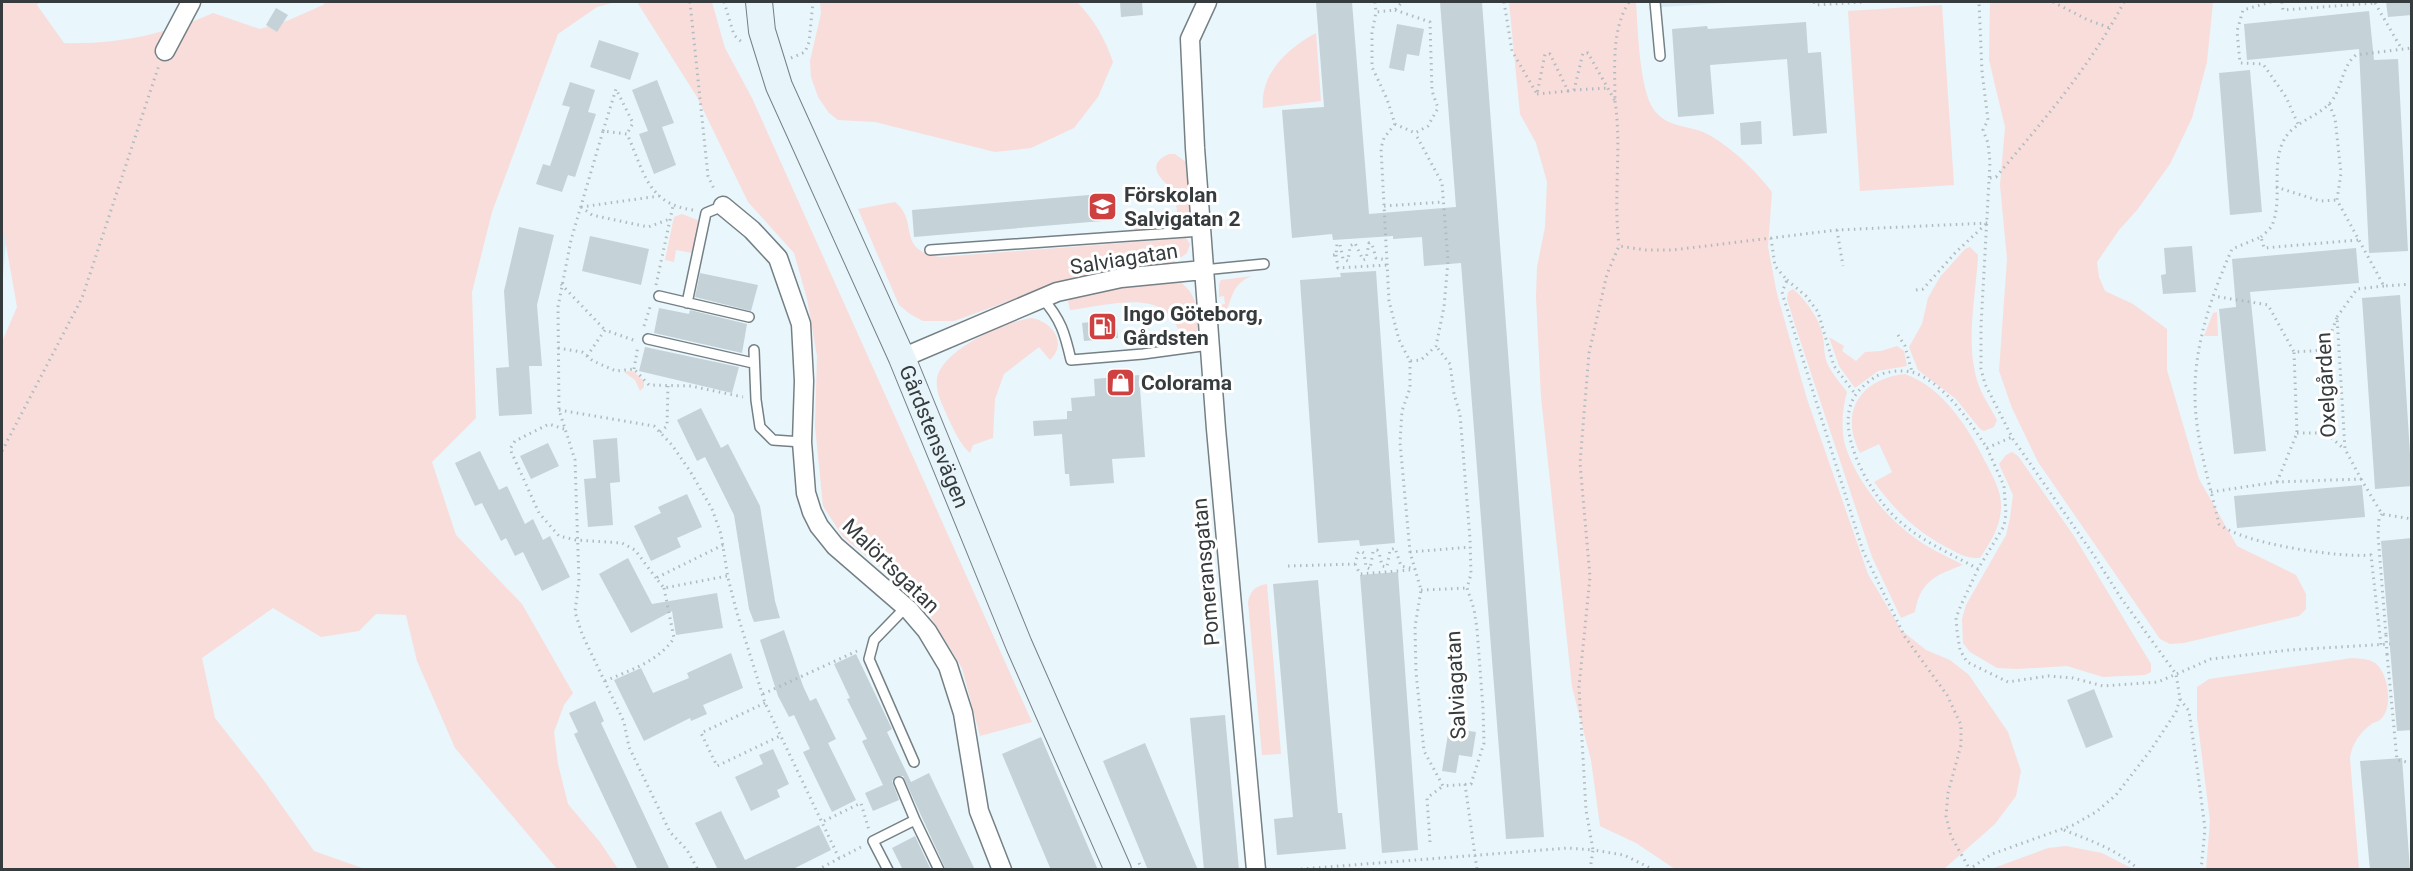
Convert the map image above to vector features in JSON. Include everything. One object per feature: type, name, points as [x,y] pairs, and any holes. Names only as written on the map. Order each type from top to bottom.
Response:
[{"type":"street","points":[[165,51],[191,2]]},
{"type":"street","name":"Gårdstensvägen","points":[[759,2],[762,32],[779,86],[902,358],[1019,645],[1118,870]]},
{"type":"street","name":"Salviagatan","points":[[902,358],[1057,292],[1121,278],[1203,270],[1191,39],[1207,2]]},
{"type":"street","name":"Malörtsgatan","points":[[715,209],[752,230],[778,258],[801,324],[804,381],[802,442],[806,493],[819,526],[835,546],[906,607],[927,631],[948,666],[963,713],[980,811],[1002,870]]},
{"type":"street","name":"Pomeransgatan","points":[[1203,270],[1256,870]]},
{"type":"lane","points":[[1655,2],[1660,56]]},
{"type":"lane","points":[[687,303],[715,209]]},
{"type":"lane","points":[[930,250],[1201,231]]},
{"type":"lane","points":[[1203,270],[1264,264]]},
{"type":"lane","points":[[659,296],[749,317]]},
{"type":"lane","points":[[1042,298],[1055,312],[1061,324],[1071,360],[1143,354],[1209,345]]},
{"type":"lane","points":[[644,341],[753,363]]},
{"type":"lane","points":[[754,350],[753,363],[760,427],[773,440],[802,442]]},
{"type":"lane","points":[[906,607],[874,640],[869,659],[914,762]]},
{"type":"lane","points":[[899,782],[939,870]]},
{"type":"lane","points":[[888,870],[873,841],[915,820]]},
{"type":"path","points":[[627,134],[654,192],[673,206],[715,209],[708,176],[690,2]]},
{"type":"path","points":[[772,64],[805,52],[809,42],[813,2]]},
{"type":"path","points":[[1375,2],[1372,67],[1387,99],[1395,124],[1415,133],[1442,183],[1448,261],[1444,307],[1436,346],[1421,360],[1410,361]]},
{"type":"path","points":[[1395,10],[1396,2]]},
{"type":"path","points":[[1395,10],[1402,2]]},
{"type":"path","points":[[1504,2],[1512,51],[1537,94]]},
{"type":"path","points":[[1590,870],[1593,850],[1586,810],[1579,687],[1590,576],[1580,464],[1589,353],[1607,274],[1619,246],[1616,223],[1617,32],[1623,11],[1629,2]]},
{"type":"path","points":[[1814,2],[1815,5],[1864,2]]},
{"type":"path","points":[[1787,280],[1782,292],[1863,551],[1905,637],[1947,695],[1961,726],[1961,744],[1948,793],[1946,816],[1951,836],[1969,869],[1992,855],[2062,829],[2096,812],[2116,795],[2176,712],[2180,699],[2176,674],[2121,598],[2094,554],[2012,436],[1985,384],[1981,369],[1981,326],[1990,178],[1989,152],[1983,130],[1988,120],[1982,72],[1979,2]]},
{"type":"path","points":[[2054,2],[2088,20],[2110,28]]},
{"type":"path","points":[[1990,178],[1996,177],[2062,98],[2110,28],[2124,2]]},
{"type":"path","points":[[2271,2],[2243,9],[2237,31],[2241,63],[2263,64],[2286,97],[2298,124]]},
{"type":"path","points":[[2282,2],[2283,10],[2374,2],[2401,48]]},
{"type":"path","points":[[1376,12],[1395,10],[1430,22],[1432,91],[1438,108],[1428,126],[1415,133]]},
{"type":"path","points":[[2381,645],[2372,555],[2360,556],[2305,549],[2237,534],[2219,524],[2198,429],[2195,390],[2198,352],[2214,296],[2232,249],[2262,237],[2273,224],[2281,146],[2288,133],[2329,104],[2340,89],[2350,59],[2356,55],[2412,48]]},
{"type":"path","points":[[2,451],[82,298],[156,70],[165,51]]},
{"type":"path","points":[[1574,90],[1583,53],[1588,52],[1615,100]]},
{"type":"path","points":[[1537,94],[1545,54],[1550,54],[1568,91]]},
{"type":"path","points":[[1537,94],[1608,88]]},
{"type":"path","points":[[627,134],[633,123],[616,89],[571,240],[558,308],[559,410],[575,460],[579,581],[575,612],[582,634],[624,723],[629,747],[670,832],[687,850],[698,870]]},
{"type":"path","points":[[2329,104],[2335,118],[2341,173],[2337,200],[2384,286]]},
{"type":"path","name":"Salviagatan","points":[[1395,124],[1384,138],[1381,148],[1389,301],[1399,340],[1410,361],[1410,388],[1402,411],[1400,442],[1410,552],[1420,590],[1415,627],[1424,751],[1443,786]]},
{"type":"path","points":[[603,130],[627,134]]},
{"type":"path","points":[[2277,187],[2320,201],[2337,200]]},
{"type":"path","points":[[581,207],[659,196]]},
{"type":"path","points":[[1384,206],[1443,202]]},
{"type":"path","points":[[634,369],[644,341],[673,206]]},
{"type":"path","points":[[581,207],[592,215],[648,227],[670,219]]},
{"type":"path","points":[[1619,246],[1645,250],[1673,250],[1837,230],[1988,223]]},
{"type":"path","points":[[1916,290],[1923,289],[1956,252],[1988,223]]},
{"type":"path","points":[[1837,230],[1843,266]]},
{"type":"path","points":[[2262,237],[2264,248],[2358,240]]},
{"type":"path","points":[[1771,238],[1775,266],[1806,296],[1818,312],[1834,366],[1856,395]]},
{"type":"path","points":[[1387,260],[1376,258],[1372,243],[1367,244],[1366,259],[1363,260],[1355,243],[1350,246],[1348,261],[1343,259],[1340,244],[1335,247],[1338,268],[1387,265]]},
{"type":"path","points":[[1380,260],[1380,265]]},
{"type":"path","points":[[561,284],[605,330],[644,341]]},
{"type":"path","points":[[2337,316],[2356,289],[2412,284]]},
{"type":"path","name":"Oxelgården","points":[[2214,296],[2268,305],[2294,352],[2297,433],[2277,482]]},
{"type":"path","name":"Oxelgården","points":[[2294,352],[2325,350],[2337,316]]},
{"type":"path","name":"Oxelgården","points":[[2337,316],[2345,449],[2382,514]]},
{"type":"path","points":[[587,356],[605,330]]},
{"type":"path","points":[[1898,335],[1905,346],[1912,372]]},
{"type":"path","name":"Salviagatan","points":[[1436,346],[1450,364],[1454,394],[1460,414],[1470,548],[1471,574],[1467,588],[1474,609],[1477,629],[1484,743],[1471,784],[1466,784]]},
{"type":"path","points":[[558,348],[582,352],[616,371],[634,369]]},
{"type":"path","points":[[634,369],[649,385],[691,386],[756,400]]},
{"type":"path","points":[[1978,569],[1922,539],[1891,513],[1879,498],[1851,447],[1850,405],[1856,395],[1878,375],[1912,372],[1940,390],[1966,418],[1987,448],[2004,486],[2006,514],[2004,526],[1978,569],[1956,618],[1960,650],[1967,662],[2008,682],[2048,676],[2073,678],[2103,686],[2158,682],[2211,659],[2390,644]]},
{"type":"path","points":[[660,432],[667,426],[668,386]]},
{"type":"path","points":[[559,410],[654,426],[672,445],[690,471],[712,509],[723,545],[737,613],[765,703],[824,822],[825,830],[839,858]]},
{"type":"path","points":[[564,429],[549,424],[516,441],[510,449],[539,513],[560,536],[576,540],[622,543],[640,555],[664,588],[674,638],[665,651],[605,681]]},
{"type":"path","points":[[2297,433],[2326,433],[2345,449]]},
{"type":"path","points":[[1987,448],[2012,436]]},
{"type":"path","points":[[2211,492],[2277,482],[2361,479]]},
{"type":"path","points":[[2412,519],[2382,514],[2379,519],[2378,535],[2397,760],[2412,763]]},
{"type":"path","points":[[656,578],[723,545]]},
{"type":"path","points":[[1395,548],[1399,565],[1415,569],[1360,574],[1355,564],[1360,551],[1364,553],[1366,567],[1370,569],[1373,552],[1377,550],[1382,566],[1387,567],[1389,550],[1395,548]]},
{"type":"path","points":[[1410,552],[1470,548]]},
{"type":"path","points":[[1288,566],[1355,564]]},
{"type":"path","points":[[664,588],[728,576]]},
{"type":"path","points":[[1420,590],[1467,588]]},
{"type":"path","points":[[762,694],[856,651],[871,649]]},
{"type":"path","points":[[2180,699],[2189,711],[2205,829],[2201,870]]},
{"type":"path","points":[[765,703],[701,733],[717,766],[782,735]]},
{"type":"path","points":[[1430,842],[1427,798],[1443,786],[1466,784],[1477,870]]},
{"type":"path","points":[[817,870],[873,841],[861,803],[824,822]]},
{"type":"path","points":[[2062,829],[2107,847],[2130,861],[2139,870]]},
{"type":"path","points":[[1289,870],[1568,848],[1624,855],[1654,870]]},
{"type":"shaded area","points":[[2,2],[39,2],[37,5],[64,43],[83,43],[140,37],[177,27],[213,13],[260,29],[289,20],[325,2],[616,2],[597,7],[558,34],[492,212],[472,292],[476,418],[432,462],[456,535],[522,604],[573,693],[564,705],[554,732],[558,764],[568,804],[600,842],[618,869],[557,869],[455,748],[417,661],[406,615],[376,614],[359,631],[321,637],[273,608],[202,658],[215,718],[262,778],[314,851],[365,869],[2,870],[2,342],[17,307],[2,222]]},
{"type":"shaded area","points":[[637,2],[712,2],[725,48],[752,98],[1032,722],[980,736],[962,668],[930,616],[892,577],[843,537],[823,506],[815,426],[817,356],[807,299],[794,253],[748,202],[697,97]]},
{"type":"shaded area","points":[[820,2],[1077,2],[1098,30],[1113,62],[1098,97],[1074,128],[1031,148],[995,152],[875,122],[838,120],[829,113],[818,97],[811,77],[810,61],[821,13]]},
{"type":"shaded area","points":[[1509,2],[1636,2],[1642,73],[1654,110],[1667,121],[1704,132],[1720,142],[1744,161],[1772,192],[1768,247],[1777,294],[1807,399],[1868,574],[1901,630],[1926,650],[1950,660],[1969,675],[2008,732],[2021,771],[2016,796],[1995,824],[1944,869],[1675,869],[1636,843],[1600,826],[1591,760],[1572,687],[1541,397],[1536,297],[1537,267],[1545,227],[1547,182],[1536,143],[1520,114]]},
{"type":"shaded area","points":[[1660,2],[1740,2],[1661,7]]},
{"type":"shaded area","points":[[1990,2],[2213,2],[2207,62],[2192,118],[2170,164],[2097,262],[2099,277],[2105,291],[2133,304],[2167,329],[2167,370],[2199,479],[2237,546],[2296,575],[2306,594],[2306,609],[2299,616],[2184,643],[2170,644],[2160,639],[2038,462],[2012,408],[1999,371],[2007,259],[2000,185],[2005,127],[1989,60]]},
{"type":"shaded area","points":[[1942,5],[1954,185],[1860,191],[1848,11]]},
{"type":"shaded area","points":[[1316,33],[1321,101],[1263,108],[1266,84],[1278,63],[1295,46]]},
{"type":"shaded area","points":[[1169,154],[1175,154],[1186,162],[1190,221],[1180,227],[1134,231],[1134,226],[1167,224],[1177,211],[1174,190],[1164,182],[1156,168],[1157,163]]},
{"type":"shaded area","points":[[2,198],[8,217],[2,288]]},
{"type":"shaded area","points":[[895,202],[906,218],[913,242],[926,253],[940,257],[1186,238],[1190,244],[1187,253],[1175,262],[1039,290],[954,321],[923,321],[899,305],[858,209]]},
{"type":"shaded area","points":[[682,214],[700,221],[692,253],[676,250],[674,262],[665,260],[674,217]]},
{"type":"shaded area","points":[[1970,247],[1978,255],[1972,324],[1973,358],[1981,391],[1997,420],[1994,427],[1984,431],[1956,399],[1918,370],[1909,347],[1922,324],[1928,298],[1940,277],[1965,249]]},
{"type":"shaded area","points":[[1252,276],[1235,289],[1221,319],[1219,305],[1225,304],[1224,296],[1219,297],[1221,280]]},
{"type":"shaded area","points":[[1175,279],[1188,289],[1195,302],[1198,316],[1197,333],[1184,337],[1164,310],[1144,303],[1118,303],[1070,310],[1068,301],[1089,292]]},
{"type":"shaded area","points":[[1793,289],[1814,314],[1822,332],[1828,365],[1847,392],[1843,414],[1843,437],[1858,475],[1873,498],[1901,527],[1923,544],[1963,565],[1937,576],[1925,586],[1917,601],[1915,612],[1901,618],[1872,557],[1796,328],[1787,299],[1788,292]]},
{"type":"shaded area","points":[[2217,312],[2218,336],[2204,336],[2213,313]]},
{"type":"shaded area","points":[[1031,318],[1051,328],[1058,347],[1050,360],[1039,347],[1004,374],[995,399],[993,438],[973,445],[970,453],[957,437],[948,418],[937,389],[937,378],[942,367],[963,347],[991,331]]},
{"type":"shaded area","points":[[1829,337],[1844,346],[1842,351],[1856,361],[1865,352],[1881,351],[1897,346],[1904,351],[1907,366],[1878,371],[1855,388],[1839,366]]},
{"type":"shaded area","points":[[630,371],[644,381],[644,387],[640,391],[635,380],[624,372]]},
{"type":"shaded area","points":[[1905,374],[1932,389],[1954,411],[1980,451],[1996,483],[2001,503],[2000,518],[1992,539],[1980,558],[1970,558],[1946,547],[1906,519],[1874,482],[1892,472],[1879,444],[1860,453],[1852,424],[1853,411],[1858,400],[1865,390],[1876,383],[1889,377]]},
{"type":"shaded area","points":[[2012,452],[2018,456],[2074,536],[2151,664],[2151,672],[2145,675],[2103,677],[2067,666],[1997,668],[1970,652],[1963,643],[1962,619],[1966,605],[2006,535],[2013,495],[1999,464],[2006,455]]},
{"type":"shaded area","points":[[1267,584],[1281,754],[1262,755],[1248,602],[1254,589]]},
{"type":"shaded area","points":[[2352,658],[2369,660],[2380,667],[2388,690],[2385,714],[2361,734],[2355,742],[2350,758],[2359,869],[2206,869],[2210,821],[2197,717],[2197,687],[2209,679]]},
{"type":"shaded area","points":[[2066,846],[2102,853],[2133,869],[1991,869],[2048,848]]},
{"type":"building","points":[[1120,2],[1142,2],[1143,15],[1121,17]]},
{"type":"building","points":[[1316,2],[1352,2],[1369,214],[1456,207],[1440,2],[1482,2],[1544,837],[1506,839],[1461,263],[1424,266],[1422,237],[1393,239],[1393,236],[1333,240],[1332,234],[1292,238],[1282,110],[1324,107]]},
{"type":"building","points":[[2386,2],[2412,2],[2412,15],[2388,17]]},
{"type":"building","points":[[276,8],[288,15],[277,32],[266,25]]},
{"type":"building","points":[[2369,11],[2374,60],[2398,59],[2408,251],[2369,253],[2359,49],[2247,60],[2244,24]]},
{"type":"building","points":[[1806,22],[1808,53],[1821,52],[1827,133],[1793,136],[1787,59],[1710,65],[1714,114],[1678,117],[1672,29],[1707,26],[1708,29]]},
{"type":"building","points":[[1397,24],[1424,29],[1419,56],[1407,54],[1404,71],[1389,68]]},
{"type":"building","points":[[599,40],[639,53],[630,80],[590,67]]},
{"type":"building","points":[[2250,70],[2262,212],[2230,215],[2219,73]]},
{"type":"building","points":[[657,80],[674,123],[662,127],[676,165],[654,174],[639,134],[648,131],[632,90]]},
{"type":"building","points":[[570,82],[595,90],[588,112],[596,114],[575,177],[568,175],[562,192],[536,184],[543,164],[550,166],[570,107],[562,105]]},
{"type":"building","points":[[1761,121],[1762,144],[1741,145],[1740,123]]},
{"type":"building","points":[[1112,193],[1114,220],[914,237],[912,210]]},
{"type":"building","points":[[519,227],[554,235],[537,305],[542,366],[529,366],[532,414],[499,416],[496,368],[509,367],[504,291]]},
{"type":"building","points":[[590,236],[649,249],[641,285],[582,271]]},
{"type":"building","points":[[2192,246],[2196,292],[2163,294],[2161,275],[2166,274],[2164,248]]},
{"type":"building","points":[[2356,248],[2359,283],[2250,292],[2266,451],[2234,454],[2219,309],[2236,307],[2232,259]]},
{"type":"building","points":[[1376,271],[1395,543],[1360,546],[1359,540],[1318,543],[1300,280],[1341,277],[1340,273]]},
{"type":"building","points":[[700,273],[758,285],[751,311],[695,297]]},
{"type":"building","points":[[2400,295],[2412,486],[2375,489],[2362,298]]},
{"type":"building","points":[[659,308],[689,314],[690,310],[747,324],[742,353],[654,333]]},
{"type":"building","points":[[1116,319],[1118,338],[1084,341],[1082,323]]},
{"type":"building","points":[[645,347],[739,367],[732,393],[639,371]]},
{"type":"building","points":[[1139,375],[1145,457],[1112,459],[1114,483],[1070,486],[1069,474],[1065,474],[1062,434],[1034,436],[1033,421],[1067,419],[1067,411],[1072,411],[1071,398],[1095,396],[1094,379]]},
{"type":"building","points":[[701,408],[721,448],[728,444],[760,506],[775,601],[780,618],[754,622],[749,609],[734,515],[705,457],[697,461],[677,420]]},
{"type":"building","points":[[617,438],[620,482],[610,483],[613,525],[588,527],[584,479],[596,478],[593,440]]},
{"type":"building","points":[[548,443],[559,466],[531,479],[520,456]]},
{"type":"building","points":[[480,451],[499,490],[507,486],[525,524],[533,519],[543,540],[550,536],[570,577],[542,591],[523,552],[515,556],[506,538],[501,541],[482,503],[475,506],[455,463]]},
{"type":"building","points":[[2362,485],[2365,517],[2237,528],[2234,496]]},
{"type":"building","points":[[687,494],[702,527],[677,538],[681,547],[651,561],[634,526],[661,513],[658,507]]},
{"type":"building","points":[[2412,538],[2412,730],[2397,731],[2381,541]]},
{"type":"building","points":[[628,558],[652,604],[717,593],[723,628],[676,635],[672,611],[631,633],[599,574]]},
{"type":"building","points":[[1398,572],[1418,850],[1382,853],[1360,575]]},
{"type":"building","points":[[1318,580],[1338,813],[1342,813],[1346,849],[1277,855],[1274,819],[1293,817],[1273,584]]},
{"type":"building","points":[[784,630],[810,701],[816,698],[836,739],[828,743],[856,800],[832,812],[803,752],[810,749],[794,715],[789,717],[778,696],[760,640]]},
{"type":"building","points":[[731,653],[743,688],[703,705],[707,714],[691,721],[690,718],[644,741],[614,680],[641,668],[653,693],[689,678],[687,673]]},
{"type":"building","points":[[856,654],[892,729],[887,732],[911,782],[929,773],[975,870],[946,870],[903,776],[897,776],[892,781],[899,800],[873,811],[865,793],[883,785],[862,741],[867,739],[847,699],[850,698],[834,664]]},
{"type":"building","points":[[2094,689],[2113,737],[2086,748],[2067,700]]},
{"type":"building","points":[[595,701],[604,721],[601,723],[670,870],[638,870],[574,734],[578,732],[569,713]]},
{"type":"building","points":[[1225,715],[1239,870],[1204,870],[1190,718]]},
{"type":"building","points":[[1449,728],[1476,732],[1472,757],[1459,755],[1456,773],[1442,771]]},
{"type":"building","points":[[1041,737],[1098,870],[1051,870],[1002,754]]},
{"type":"building","points":[[1145,743],[1198,870],[1148,870],[1103,761]]},
{"type":"building","points":[[773,749],[789,784],[777,790],[780,797],[751,811],[735,777],[763,764],[759,755]]},
{"type":"building","points":[[2402,758],[2410,870],[2370,870],[2360,761]]},
{"type":"building","points":[[721,811],[745,860],[819,825],[831,850],[791,870],[718,870],[695,823]]},
{"type":"building","points":[[915,836],[931,870],[903,870],[892,848]]},
{"type":"place","name":"Förskolan Salvigatan 2","points":[[1103,207]]},
{"type":"place","name":"Ingo Göteborg, Gårdsten","points":[[1102,326]]},
{"type":"place","name":"Colorama","points":[[1120,383]]}]
